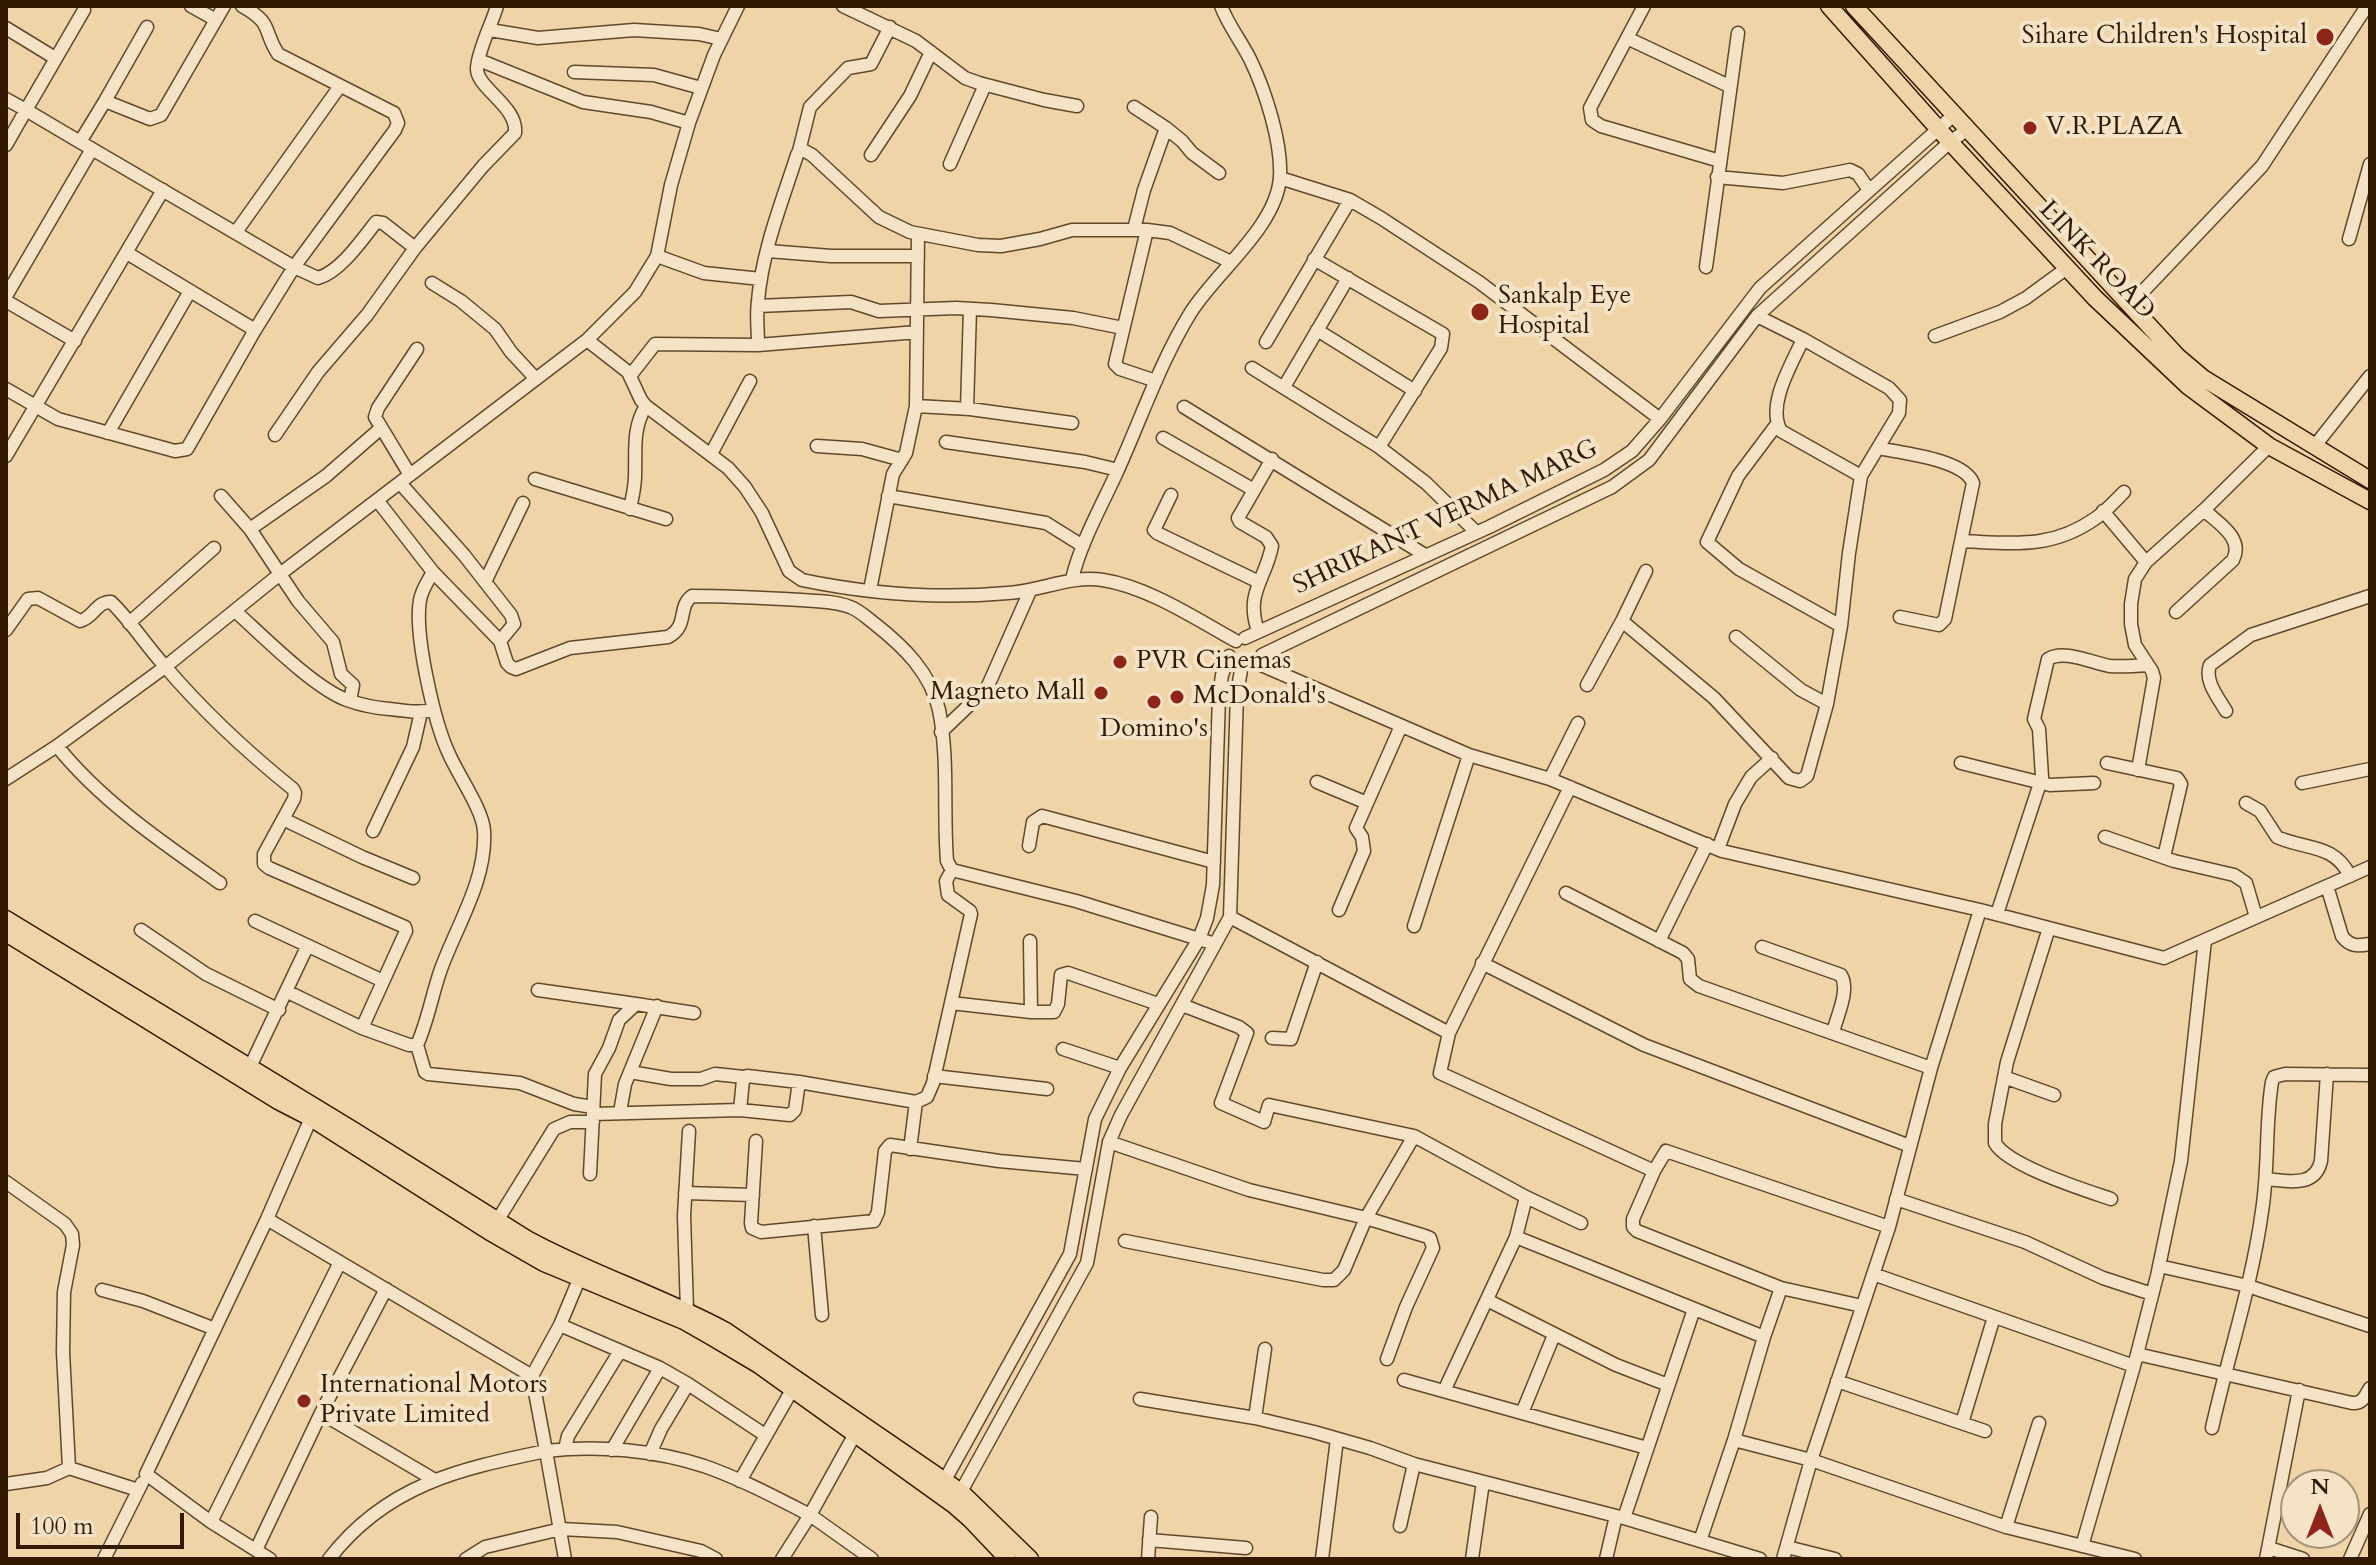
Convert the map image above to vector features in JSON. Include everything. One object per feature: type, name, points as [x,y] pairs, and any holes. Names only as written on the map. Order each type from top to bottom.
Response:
[{"type":"main road","name":"LINK ROAD","points":[[1829,6],[2095,298],[2188,386],[2269,446],[2370,501]]},
{"type":"main road","name":"LINK ROAD","points":[[1854,6],[2177,356],[2203,378],[2370,480]]},
{"type":"main road","points":[[6,919],[556,1255],[687,1310],[726,1331],[902,1453],[941,1487]]},
{"type":"main road","points":[[6,933],[544,1263],[684,1321],[759,1365],[855,1434],[957,1498],[1030,1559]]},
{"type":"main road","points":[[957,1498],[970,1519],[1008,1559]]},
{"type":"street","points":[[191,6],[216,20]]},
{"type":"street","points":[[105,101],[150,119],[161,115],[224,6]]},
{"type":"street","points":[[6,389],[58,419],[175,451],[187,449],[294,267],[398,123],[394,113],[278,54],[265,23],[242,6]]},
{"type":"street","points":[[275,435],[318,372],[367,315],[415,248],[483,166],[515,133],[515,125],[503,103],[479,78],[477,67],[497,6]]},
{"type":"street","points":[[6,779],[165,667],[280,574],[587,340],[635,292],[657,256],[671,185],[689,123],[721,39],[738,6]]},
{"type":"street","points":[[843,6],[890,27],[965,78],[1077,106]]},
{"type":"street","points":[[1072,579],[1083,546],[1156,381],[1193,310],[1270,211],[1280,178],[1275,133],[1257,76],[1221,6]]},
{"type":"street","points":[[1644,6],[1590,108],[1592,120],[1601,126],[1720,161]]},
{"type":"street","points":[[2130,305],[2262,166],[2367,6]]},
{"type":"street","points":[[6,145],[84,10]]},
{"type":"street","points":[[80,142],[147,27]]},
{"type":"street","points":[[758,345],[761,279],[810,107],[848,68],[871,64],[890,27]]},
{"type":"street","points":[[6,28],[55,58]]},
{"type":"street","points":[[490,30],[538,38],[647,30],[721,39]]},
{"type":"street","points":[[1706,267],[1738,33]]},
{"type":"street","points":[[1627,38],[1729,86]]},
{"type":"street","points":[[871,155],[910,96],[931,52]]},
{"type":"street","points":[[479,60],[583,102],[651,112],[689,123]]},
{"type":"street","points":[[574,72],[654,75],[701,88]]},
{"type":"street","points":[[950,164],[985,85]]},
{"type":"street","points":[[236,232],[340,86]]},
{"type":"street","points":[[6,99],[294,267],[318,278],[325,276],[360,246],[376,222],[383,223],[415,248]]},
{"type":"street","points":[[1134,107],[1166,128],[1219,173]]},
{"type":"street","name":"SHRIKANT VERMA MARG","points":[[1261,660],[1612,487],[1649,460],[1757,316],[1945,136],[1955,114]]},
{"type":"street","points":[[1156,381],[1116,367],[1116,360],[1140,230],[1144,190],[1166,128]]},
{"type":"street","name":"SHRIKANT VERMA MARG","points":[[1241,639],[1476,532],[1604,470],[1632,451],[1760,288],[1869,190],[1945,136],[1968,129]]},
{"type":"street","points":[[75,341],[6,299],[92,149]]},
{"type":"street","points":[[799,151],[806,151],[879,217],[893,226],[918,234],[1001,246],[1072,230],[1140,230],[1170,233],[1231,262]]},
{"type":"street","points":[[2349,239],[2370,164]]},
{"type":"street","points":[[1717,177],[1783,183],[1850,170],[1858,174],[1869,190]]},
{"type":"street","points":[[1280,178],[1350,200],[1381,218],[1479,282],[1660,419]]},
{"type":"street","points":[[6,456],[163,190]]},
{"type":"street","points":[[1266,342],[1350,200]]},
{"type":"street","points":[[870,590],[893,474],[902,460],[912,431],[916,406],[918,234]]},
{"type":"street","points":[[768,251],[831,256],[918,256]]},
{"type":"street","points":[[127,253],[255,330]]},
{"type":"street","points":[[657,256],[704,273],[761,279]]},
{"type":"street","points":[[1314,259],[1443,334],[1441,348],[1379,447]]},
{"type":"street","points":[[1935,336],[2000,312],[2026,298],[2067,268]]},
{"type":"street","points":[[1284,387],[1348,278]]},
{"type":"street","points":[[432,283],[461,301],[495,329],[536,379]]},
{"type":"street","points":[[108,433],[190,291]]},
{"type":"street","points":[[758,306],[851,302],[879,311],[970,309],[1033,313],[1123,328]]},
{"type":"street","points":[[967,409],[970,309]]},
{"type":"street","points":[[1622,621],[1714,698],[1789,778],[1800,781],[1807,776],[1827,704],[1861,476],[1899,413],[1900,400],[1897,394],[1757,316]]},
{"type":"street","points":[[1317,330],[1415,391]]},
{"type":"street","points":[[630,376],[655,344],[758,345],[917,332]]},
{"type":"street","points":[[1803,339],[1775,407],[1777,424],[1781,431],[1861,476]]},
{"type":"street","points":[[587,340],[630,376],[646,406],[711,454],[745,487],[794,576],[822,584],[951,596],[1030,591],[1072,579],[1106,580],[1153,597],[1241,639]]},
{"type":"street","points":[[417,349],[376,413],[376,422],[405,479],[514,620],[511,629],[500,641]]},
{"type":"street","points":[[1252,368],[1379,447],[1426,483],[1476,532]]},
{"type":"street","points":[[2314,447],[2370,376]]},
{"type":"street","points":[[711,454],[750,381]]},
{"type":"street","points":[[630,509],[635,476],[635,433],[646,406]]},
{"type":"street","points":[[916,406],[967,409],[1072,423]]},
{"type":"street","points":[[1184,407],[1425,555]]},
{"type":"street","points":[[1777,424],[1738,476],[1707,542],[1739,569],[1841,626]]},
{"type":"street","points":[[250,529],[326,476],[380,429]]},
{"type":"street","points":[[1163,438],[1254,490]]},
{"type":"street","points":[[946,442],[1057,457],[1118,470]]},
{"type":"street","points":[[817,446],[862,449],[902,460]]},
{"type":"street","points":[[2138,770],[2153,686],[2152,671],[2135,645],[2130,616],[2135,579],[2146,562],[2269,446]]},
{"type":"street","points":[[1878,448],[1934,459],[1969,475],[1973,483],[1942,623],[1933,625],[1900,617]]},
{"type":"street","points":[[1258,631],[1252,609],[1270,552],[1270,541],[1238,518],[1272,459]]},
{"type":"street","points":[[535,479],[666,519]]},
{"type":"street","points":[[1961,541],[2021,544],[2050,541],[2065,536],[2103,511],[2124,492]]},
{"type":"street","points":[[1171,495],[1154,530],[1157,533],[1259,582]]},
{"type":"street","points":[[221,496],[250,529],[298,601],[335,646],[341,674],[353,685],[350,701]]},
{"type":"street","points":[[888,496],[1046,523],[1083,546]]},
{"type":"street","points":[[377,500],[433,572],[500,641],[507,663],[516,669],[570,648],[668,637],[680,626],[685,602],[692,596],[775,598],[839,604],[861,613],[907,653],[932,688],[939,711],[947,799],[947,856],[952,870],[1076,901],[1215,944]]},
{"type":"street","points":[[485,582],[523,503]]},
{"type":"street","points":[[2176,612],[2233,560],[2237,552],[2233,537],[2204,510]]},
{"type":"street","points":[[2103,511],[2146,562]]},
{"type":"street","points":[[129,623],[214,548]]},
{"type":"street","points":[[1587,685],[1646,571]]},
{"type":"street","points":[[433,572],[421,596],[419,625],[428,711],[481,817],[485,836],[479,876],[440,971],[417,1045],[428,1074],[520,1083],[593,1114]]},
{"type":"street","points":[[941,732],[987,688],[1030,591]]},
{"type":"street","points":[[2226,711],[2208,677],[2210,665],[2251,635],[2370,596]]},
{"type":"street","points":[[6,630],[24,603],[33,598],[80,621],[102,603],[111,602],[165,667],[235,739],[293,789],[294,799],[264,854],[264,864],[405,927],[406,931],[362,1028]]},
{"type":"street","points":[[235,611],[323,686],[350,701],[371,707],[428,711]]},
{"type":"street","points":[[1736,637],[1801,690],[1827,704]]},
{"type":"street","points":[[941,1487],[1070,1254],[1095,1119],[1120,1068],[1199,939],[1211,903],[1222,675],[1232,645],[1241,639],[1251,638],[1259,645],[1261,660]]},
{"type":"street","points":[[1229,656],[1233,665],[1241,670],[1251,670],[1261,660]]},
{"type":"street","points":[[1997,914],[2041,783],[2039,729],[2034,719],[2048,659],[2064,656],[2112,666],[2148,665]]},
{"type":"street","points":[[1261,660],[1469,755],[1550,779],[1712,847],[1997,914],[2164,958],[2370,867]]},
{"type":"street","points":[[957,1498],[1087,1263],[1109,1142],[1230,917],[1237,694],[1241,670]]},
{"type":"street","points":[[373,831],[428,711]]},
{"type":"street","points":[[1550,779],[1578,723]]},
{"type":"street","points":[[1339,910],[1364,851],[1362,837],[1356,828],[1401,726]]},
{"type":"street","points":[[57,746],[83,775],[113,801],[162,842],[220,883]]},
{"type":"street","points":[[1414,926],[1469,755]]},
{"type":"street","points":[[1659,941],[1751,777],[1772,758]]},
{"type":"street","points":[[1961,763],[2050,785],[2094,783]]},
{"type":"street","points":[[2107,763],[2177,778],[2181,784],[2164,857]]},
{"type":"street","points":[[2302,783],[2370,769]]},
{"type":"street","points":[[1317,782],[1367,803]]},
{"type":"street","points":[[1570,787],[1449,1033],[1440,1073],[1654,1171]]},
{"type":"street","points":[[2246,803],[2260,811],[2277,837],[2323,850],[2344,863],[2350,876]]},
{"type":"street","points":[[1029,846],[1033,822],[1042,816],[1214,862]]},
{"type":"street","points":[[283,819],[413,878]]},
{"type":"street","points":[[2105,837],[2240,879],[2246,883],[2256,917]]},
{"type":"street","points":[[630,1072],[671,1079],[701,1079],[715,1074],[751,1076],[916,1102],[927,1097],[971,914],[948,895],[946,881],[952,870]]},
{"type":"street","points":[[2327,886],[2342,936],[2347,943],[2370,944]]},
{"type":"street","points":[[1566,893],[1687,956],[1690,979],[1699,986],[1931,1068]]},
{"type":"street","points":[[1835,1559],[1785,1553],[1811,1460],[1889,1227],[1931,1068],[1980,910]]},
{"type":"street","points":[[1230,917],[1449,1033]]},
{"type":"street","points":[[255,921],[383,981]]},
{"type":"street","points":[[2049,928],[2004,1077],[1994,1134],[1997,1148],[2048,1176],[2111,1199]]},
{"type":"street","points":[[141,930],[206,974],[279,1010]]},
{"type":"street","points":[[2082,1546],[2136,1360],[2181,1161],[2205,940]]},
{"type":"street","points":[[1030,941],[1031,1012]]},
{"type":"street","points":[[249,1069],[307,947]]},
{"type":"street","points":[[1762,947],[1841,975],[1845,988],[1833,1032]]},
{"type":"street","points":[[1272,1038],[1291,1039],[1317,962]]},
{"type":"street","points":[[1482,963],[1644,1045],[1910,1146]]},
{"type":"street","points":[[951,1003],[1054,1012],[1058,1004],[1059,980],[1064,973],[1158,1004]]},
{"type":"street","points":[[538,990],[694,1013]]},
{"type":"street","points":[[288,992],[362,1028],[417,1045]]},
{"type":"street","points":[[590,1174],[595,1074],[619,1020],[636,1004]]},
{"type":"street","points":[[1182,1005],[1247,1033],[1221,1103],[1264,1122],[1269,1105],[1414,1136],[1581,1223]]},
{"type":"street","points":[[620,1112],[621,1096],[657,1006]]},
{"type":"street","points":[[1063,1049],[1120,1068]]},
{"type":"street","points":[[2212,1428],[2248,1286],[2266,1179],[2274,1077],[2285,1074],[2370,1075]]},
{"type":"street","points":[[2266,1179],[2305,1181],[2316,1175],[2321,1161],[2327,1074]]},
{"type":"street","points":[[934,1076],[1047,1089]]},
{"type":"street","points":[[740,1110],[744,1077]]},
{"type":"street","points":[[2004,1077],[2054,1095]]},
{"type":"street","points":[[497,1221],[554,1129],[593,1114],[620,1112],[740,1110],[793,1114],[799,1082]]},
{"type":"street","points":[[910,1149],[916,1102]]},
{"type":"street","points":[[104,1559],[267,1219],[311,1118]]},
{"type":"street","points":[[687,1310],[684,1240],[689,1131]]},
{"type":"street","points":[[1125,1241],[1334,1280],[1344,1270],[1366,1218],[1414,1136]]},
{"type":"street","points":[[756,1141],[751,1223],[756,1232],[874,1221],[877,1218],[887,1147],[890,1145],[1086,1169]]},
{"type":"street","points":[[1109,1142],[1249,1190],[1382,1221],[1425,1236],[1433,1242],[1387,1359]]},
{"type":"street","points":[[1862,1306],[1781,1288],[1637,1231],[1633,1227],[1633,1219],[1666,1151],[1889,1227]]},
{"type":"street","points":[[6,1182],[65,1224],[72,1234],[73,1245],[64,1292],[63,1352],[69,1468]]},
{"type":"street","points":[[685,1193],[753,1195]]},
{"type":"street","points":[[1444,1391],[1516,1237],[1526,1197]]},
{"type":"street","points":[[1896,1199],[2025,1242],[2103,1278],[2152,1294]]},
{"type":"street","points":[[267,1219],[532,1376]]},
{"type":"street","points":[[814,1226],[822,1315]]},
{"type":"street","points":[[1516,1237],[1764,1337]]},
{"type":"street","points":[[211,1522],[340,1262]]},
{"type":"street","points":[[2159,1266],[2248,1286],[2370,1326]]},
{"type":"street","points":[[1873,1274],[1994,1317],[2136,1360],[2224,1373],[2356,1403],[2364,1399],[2370,1388]]},
{"type":"street","points":[[565,1559],[532,1376],[560,1325],[580,1277]]},
{"type":"street","points":[[1700,1541],[1781,1288]]},
{"type":"street","points":[[256,1550],[321,1413],[386,1289]]},
{"type":"street","points":[[102,1290],[143,1301],[215,1329]]},
{"type":"street","points":[[1487,1300],[1616,1365],[1668,1385]]},
{"type":"street","points":[[1606,1559],[1694,1309]]},
{"type":"street","points":[[1962,1423],[1994,1317]]},
{"type":"street","points":[[560,1325],[660,1368],[765,1435]]},
{"type":"street","points":[[1522,1413],[1554,1335]]},
{"type":"street","points":[[1255,1418],[1265,1349]]},
{"type":"street","points":[[565,1449],[568,1436],[620,1351]]},
{"type":"street","points":[[612,1450],[660,1368]]},
{"type":"street","points":[[1404,1380],[1647,1448]]},
{"type":"street","points":[[1837,1381],[1985,1431]]},
{"type":"street","points":[[650,1454],[688,1384]]},
{"type":"street","points":[[740,1481],[792,1390]]},
{"type":"street","points":[[2299,1390],[2268,1553],[2303,1559]]},
{"type":"street","points":[[1140,1399],[1255,1418],[1337,1439],[1414,1464],[1620,1517],[1760,1559]]},
{"type":"street","points":[[321,1413],[433,1479]]},
{"type":"street","points":[[2006,1527],[2039,1423]]},
{"type":"street","points":[[782,1559],[855,1434]]},
{"type":"street","points":[[1322,1559],[1337,1439]]},
{"type":"street","points":[[1734,1440],[1811,1460],[2006,1527],[2135,1559]]},
{"type":"street","points":[[329,1559],[360,1524],[382,1507],[433,1479],[483,1464],[565,1449],[650,1454],[702,1466],[810,1515],[872,1559]]},
{"type":"street","points":[[1400,1526],[1414,1464]]},
{"type":"street","points":[[6,1484],[47,1478],[69,1468],[138,1490]]},
{"type":"street","points":[[146,1474],[211,1522],[270,1559]]},
{"type":"street","points":[[1472,1559],[1483,1482]]},
{"type":"street","points":[[2350,1559],[2370,1514]]},
{"type":"street","points":[[1148,1559],[1151,1517]]},
{"type":"street","points":[[466,1559],[485,1547],[561,1529],[617,1532],[701,1551],[716,1559]]},
{"type":"street","points":[[1149,1540],[1246,1548]]},
{"type":"place","name":"Sihare Children's Hospital","points":[[2325,37]]},
{"type":"place","name":"V.R.PLAZA","points":[[2030,128]]},
{"type":"place","name":"Sankalp Eye Hospital","points":[[1480,312]]},
{"type":"place","name":"PVR Cinemas","points":[[1120,662]]},
{"type":"place","name":"Magneto Mall","points":[[1101,693]]},
{"type":"place","name":"McDonald's","points":[[1177,697]]},
{"type":"place","name":"Domino's","points":[[1154,702]]},
{"type":"place","name":"International Motors Private Limited","points":[[304,1401]]}]
